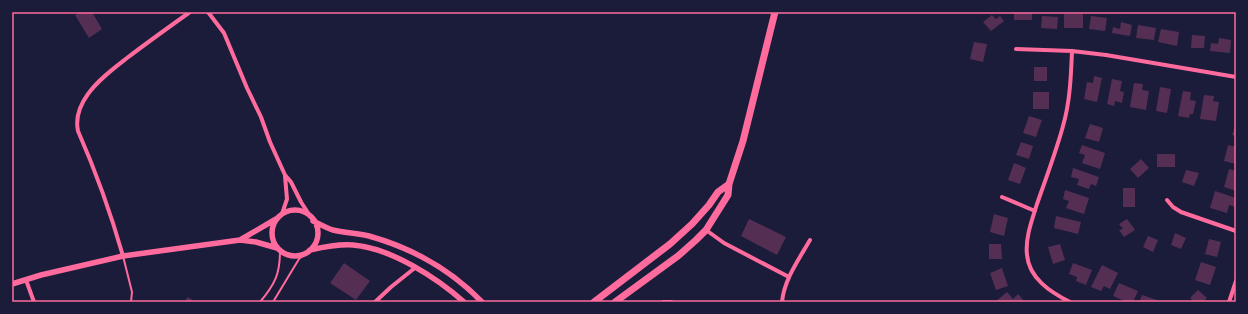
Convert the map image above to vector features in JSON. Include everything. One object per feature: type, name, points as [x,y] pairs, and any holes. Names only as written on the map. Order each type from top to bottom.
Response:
[{"type":"main road","points":[[594,302],[670,244],[692,224],[709,205],[718,192],[729,184],[732,179],[743,141],[775,12]]},
{"type":"main road","points":[[615,302],[678,256],[706,230],[728,195],[729,184]]},
{"type":"street","points":[[123,256],[97,177],[78,131],[78,114],[88,94],[95,85],[117,66],[190,12]]},
{"type":"street","points":[[208,12],[224,34],[247,88],[261,116],[270,142],[285,175],[287,199],[282,214]]},
{"type":"street","points":[[1016,49],[1072,51],[1106,55],[1236,77]]},
{"type":"street","points":[[1070,302],[1055,294],[1041,283],[1033,273],[1029,265],[1027,244],[1035,211],[1063,126],[1069,101],[1072,51]]},
{"type":"street","points":[[285,175],[292,182],[301,202],[317,228],[318,236],[316,243],[308,251]]},
{"type":"street","points":[[1002,197],[1035,211]]},
{"type":"street","points":[[1167,200],[1173,207],[1181,212],[1236,231]]},
{"type":"street","points":[[240,240],[282,214],[295,210],[303,212],[331,229],[368,236],[395,244],[411,251],[440,267],[458,280],[482,302]]},
{"type":"street","points":[[276,219],[272,232],[273,239],[279,249]]},
{"type":"street","points":[[706,230],[724,243],[789,277]]},
{"type":"street","points":[[12,284],[72,267],[123,256],[240,240],[256,242],[279,249],[286,254],[294,256],[334,245],[353,245],[383,253],[416,267],[449,289],[464,302]]},
{"type":"street","points":[[782,302],[789,277],[810,240]]},
{"type":"street","points":[[375,302],[416,267]]},
{"type":"street","points":[[26,280],[34,302]]},
{"type":"street","points":[[1229,302],[1236,281]]},
{"type":"lane","points":[[260,302],[271,289],[277,277],[280,266],[279,249]]},
{"type":"lane","points":[[273,302],[299,259],[308,251]]},
{"type":"lane","points":[[123,256],[132,292],[131,302]]},
{"type":"lane","points":[[663,301],[673,302]]},
{"type":"building","points":[[81,12],[92,12],[102,29],[89,38],[75,15]]},
{"type":"building","points":[[1014,12],[1032,12],[1032,20],[1014,20]]},
{"type":"building","points":[[1064,14],[1083,14],[1083,28],[1064,28]]},
{"type":"building","points":[[992,15],[996,19],[1000,16],[1004,21],[991,31],[983,22]]},
{"type":"building","points":[[1042,16],[1058,17],[1057,29],[1041,28]]},
{"type":"building","points":[[1091,16],[1107,18],[1105,31],[1089,29]]},
{"type":"building","points":[[1121,22],[1132,25],[1130,36],[1112,33],[1113,27],[1120,29]]},
{"type":"building","points":[[1138,25],[1156,28],[1154,40],[1136,38]]},
{"type":"building","points":[[1161,29],[1179,32],[1177,46],[1158,42]]},
{"type":"building","points":[[1192,35],[1205,36],[1204,48],[1191,48]]},
{"type":"building","points":[[1219,38],[1231,40],[1230,53],[1210,51],[1211,43],[1218,44]]},
{"type":"building","points":[[974,42],[987,44],[983,62],[970,59]]},
{"type":"building","points":[[1034,67],[1047,67],[1047,81],[1034,81]]},
{"type":"building","points":[[1094,76],[1102,78],[1097,102],[1084,99],[1087,82],[1093,83]]},
{"type":"building","points":[[1112,79],[1122,81],[1120,91],[1124,92],[1122,103],[1115,101],[1114,106],[1107,104]]},
{"type":"building","points":[[1134,83],[1143,84],[1142,90],[1149,91],[1146,110],[1130,107]]},
{"type":"building","points":[[1160,87],[1171,89],[1167,113],[1156,111]]},
{"type":"building","points":[[1183,91],[1191,92],[1190,100],[1196,101],[1193,114],[1190,114],[1189,118],[1178,116]]},
{"type":"building","points":[[1033,92],[1049,92],[1049,109],[1033,109]]},
{"type":"building","points":[[1204,95],[1214,96],[1213,101],[1219,102],[1216,121],[1200,119]]},
{"type":"building","points":[[1029,116],[1042,120],[1036,137],[1023,133]]},
{"type":"building","points":[[1090,124],[1103,128],[1099,142],[1085,138]]},
{"type":"building","points":[[1236,124],[1236,136],[1232,135]]},
{"type":"building","points":[[1021,142],[1033,146],[1029,159],[1016,155]]},
{"type":"building","points":[[1082,145],[1105,153],[1100,169],[1082,163],[1085,155],[1079,153]]},
{"type":"building","points":[[1228,145],[1236,147],[1236,164],[1224,161]]},
{"type":"building","points":[[1157,154],[1175,154],[1175,167],[1157,167]]},
{"type":"building","points":[[1141,159],[1149,168],[1138,178],[1130,169]]},
{"type":"building","points":[[1014,163],[1026,168],[1020,184],[1008,180]]},
{"type":"building","points":[[1073,168],[1099,177],[1096,186],[1091,184],[1089,189],[1077,185],[1079,179],[1071,177]]},
{"type":"building","points":[[1229,169],[1236,171],[1236,191],[1224,187]]},
{"type":"building","points":[[1186,170],[1199,173],[1194,186],[1182,182]]},
{"type":"building","points":[[1123,188],[1135,188],[1135,207],[1123,207]]},
{"type":"building","points":[[1065,190],[1089,198],[1084,214],[1066,208],[1069,201],[1063,199]]},
{"type":"building","points":[[1215,191],[1236,198],[1235,207],[1229,205],[1227,213],[1210,208]]},
{"type":"building","points":[[994,214],[1008,218],[1004,236],[990,232]]},
{"type":"building","points":[[1056,216],[1081,222],[1078,234],[1054,228]]},
{"type":"building","points":[[749,219],[786,237],[777,255],[741,236]]},
{"type":"building","points":[[1127,219],[1135,230],[1124,237],[1119,230],[1123,229],[1119,224]]},
{"type":"building","points":[[1175,233],[1186,238],[1181,249],[1171,245]]},
{"type":"building","points":[[1148,236],[1158,240],[1153,252],[1143,247]]},
{"type":"building","points":[[1209,239],[1221,242],[1217,257],[1205,254]]},
{"type":"building","points":[[989,244],[1001,244],[1002,259],[989,259]]},
{"type":"building","points":[[1060,244],[1065,260],[1053,264],[1048,247]]},
{"type":"building","points":[[1201,262],[1216,267],[1210,285],[1195,280]]},
{"type":"building","points":[[344,263],[370,281],[356,300],[330,283]]},
{"type":"building","points":[[1073,263],[1092,270],[1086,285],[1076,281],[1077,277],[1069,274]]},
{"type":"building","points":[[1102,265],[1118,273],[1110,289],[1104,286],[1101,291],[1091,287]]},
{"type":"building","points":[[1002,268],[1008,286],[996,290],[990,273]]},
{"type":"building","points":[[1119,283],[1138,291],[1133,302],[1127,302],[1113,296]]},
{"type":"building","points":[[1198,290],[1207,298],[1203,302],[1192,302],[1193,301],[1190,298]]},
{"type":"building","points":[[1007,292],[1013,299],[1018,294],[1024,301],[995,302]]},
{"type":"building","points":[[1142,295],[1157,300],[1156,302],[1139,302]]},
{"type":"building","points":[[188,297],[195,302],[184,302]]}]
